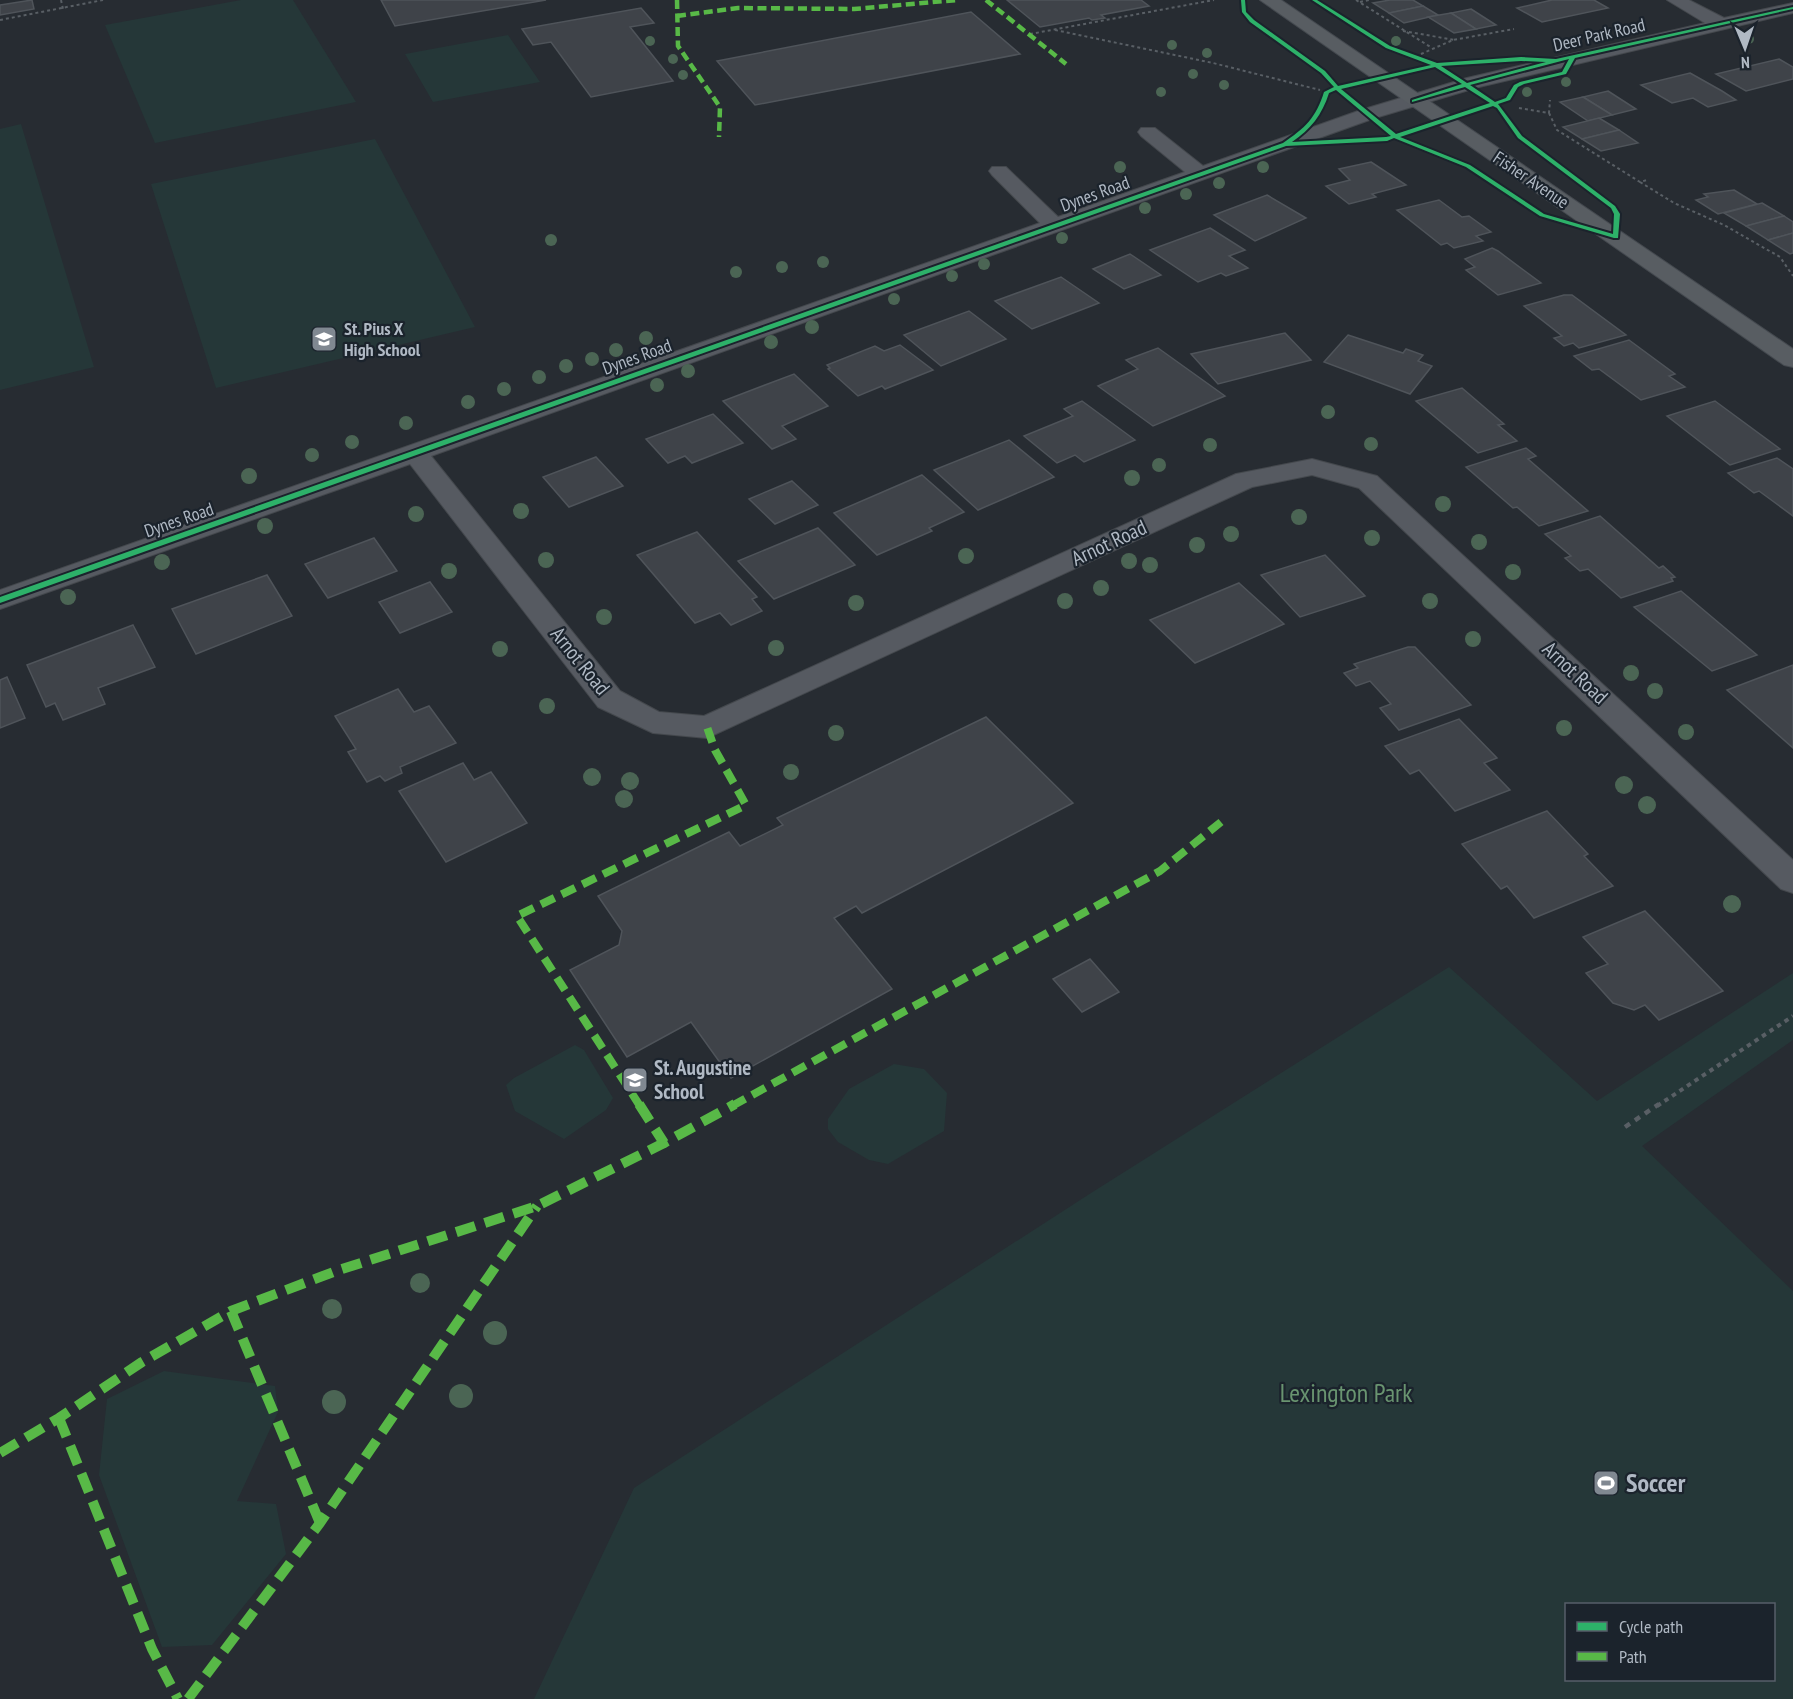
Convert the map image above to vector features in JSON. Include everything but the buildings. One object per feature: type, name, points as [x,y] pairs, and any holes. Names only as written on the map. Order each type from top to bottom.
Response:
[{"type":"main road","name":"Fisher Avenue","points":[[1269,0],[1793,360]]},
{"type":"street","points":[[1676,0],[1721,24]]},
{"type":"street","name":"Deer Park Road","points":[[1414,101],[1465,84],[1793,8]]},
{"type":"street","name":"Dynes Road","points":[[0,600],[1368,114],[1414,101]]},
{"type":"street","points":[[1148,132],[1200,174]]},
{"type":"street","points":[[999,171],[1055,226]]},
{"type":"street","name":"Arnot Road","points":[[416,454],[609,699],[652,722],[707,727],[1245,480],[1312,467],[1368,482],[1553,652],[1793,880]]},
{"type":"path","points":[[62,0],[63,9]]},
{"type":"path","points":[[0,20],[103,0]]},
{"type":"path","points":[[1030,34],[1214,0]]},
{"type":"path","points":[[1358,1],[1369,0]]},
{"type":"path","points":[[1358,1],[1401,31],[1432,48]]},
{"type":"path","points":[[1417,55],[1458,41],[1514,29]]},
{"type":"path","points":[[1055,30],[1213,63],[1320,90]]},
{"type":"path","points":[[1401,31],[1458,41]]},
{"type":"path","points":[[1417,55],[1465,84]]},
{"type":"path","points":[[1285,144],[1309,129],[1321,112],[1327,92],[1337,88],[1368,114]]},
{"type":"path","points":[[1549,113],[1557,130],[1674,203],[1724,225],[1780,257],[1793,276]]},
{"type":"path","points":[[1640,182],[1647,180]]},
{"type":"path","points":[[1625,1127],[1793,1016]]},
{"type":"green space","points":[[241,0],[293,0],[356,102],[155,143],[105,25]]},
{"type":"green space","points":[[508,35],[540,82],[433,102],[405,54]]},
{"type":"green space","points":[[21,124],[94,367],[0,390],[0,129]]},
{"type":"green space","points":[[375,139],[475,327],[216,388],[151,184]]},
{"type":"green space","name":"Lexington Park","points":[[1449,967],[1597,1101],[1793,973],[1793,1040],[1642,1146],[1793,1291],[1793,1699],[534,1699],[634,1488],[1091,1193]]},
{"type":"green space","points":[[575,1045],[584,1050],[613,1098],[606,1110],[564,1139],[515,1111],[506,1085],[514,1078]]},
{"type":"green space","points":[[894,1064],[924,1069],[947,1093],[944,1131],[888,1164],[869,1160],[838,1142],[828,1129],[828,1119],[849,1089]]},
{"type":"green space","points":[[164,1371],[275,1386],[278,1412],[237,1501],[276,1504],[286,1554],[212,1645],[162,1647],[99,1475],[107,1399]]},
{"type":"marked path","points":[[677,0],[678,46],[720,107],[719,137]]},
{"type":"marked path","points":[[677,16],[738,8],[854,9],[957,0]]},
{"type":"marked path","points":[[986,0],[1066,64]]},
{"type":"marked path","points":[[707,727],[715,750],[746,805],[517,916],[664,1143],[1160,871],[1221,822]]},
{"type":"marked path","points":[[0,1453],[59,1418],[142,1362],[231,1311],[336,1271],[537,1206],[664,1143]]},
{"type":"marked path","points":[[188,1699],[320,1523],[537,1206]]},
{"type":"marked path","points":[[231,1311],[320,1523]]},
{"type":"marked path","points":[[59,1418],[152,1649],[178,1699]]},
{"type":"cycle path","points":[[1243,0],[1244,12],[1252,21],[1323,72],[1337,88],[1396,137],[1468,166],[1542,215],[1616,237],[1617,214],[1613,207],[1520,137],[1499,107],[1436,65],[1388,47],[1314,0]]},
{"type":"cycle path","points":[[1414,101],[1554,61],[1793,8]]},
{"type":"cycle path","points":[[1285,144],[1387,139],[1508,99],[1516,86],[1522,83],[1564,73],[1572,58]]},
{"type":"cycle path","points":[[0,600],[1285,144],[1312,123],[1317,117],[1327,92],[1337,88],[1436,65],[1521,59],[1559,61]]},
{"type":"place","name":"St. Pius X High School","points":[[324,339]]},
{"type":"place","name":"St. Augustine School","points":[[635,1080]]},
{"type":"place","name":"Soccer","points":[[1606,1483]]}]
